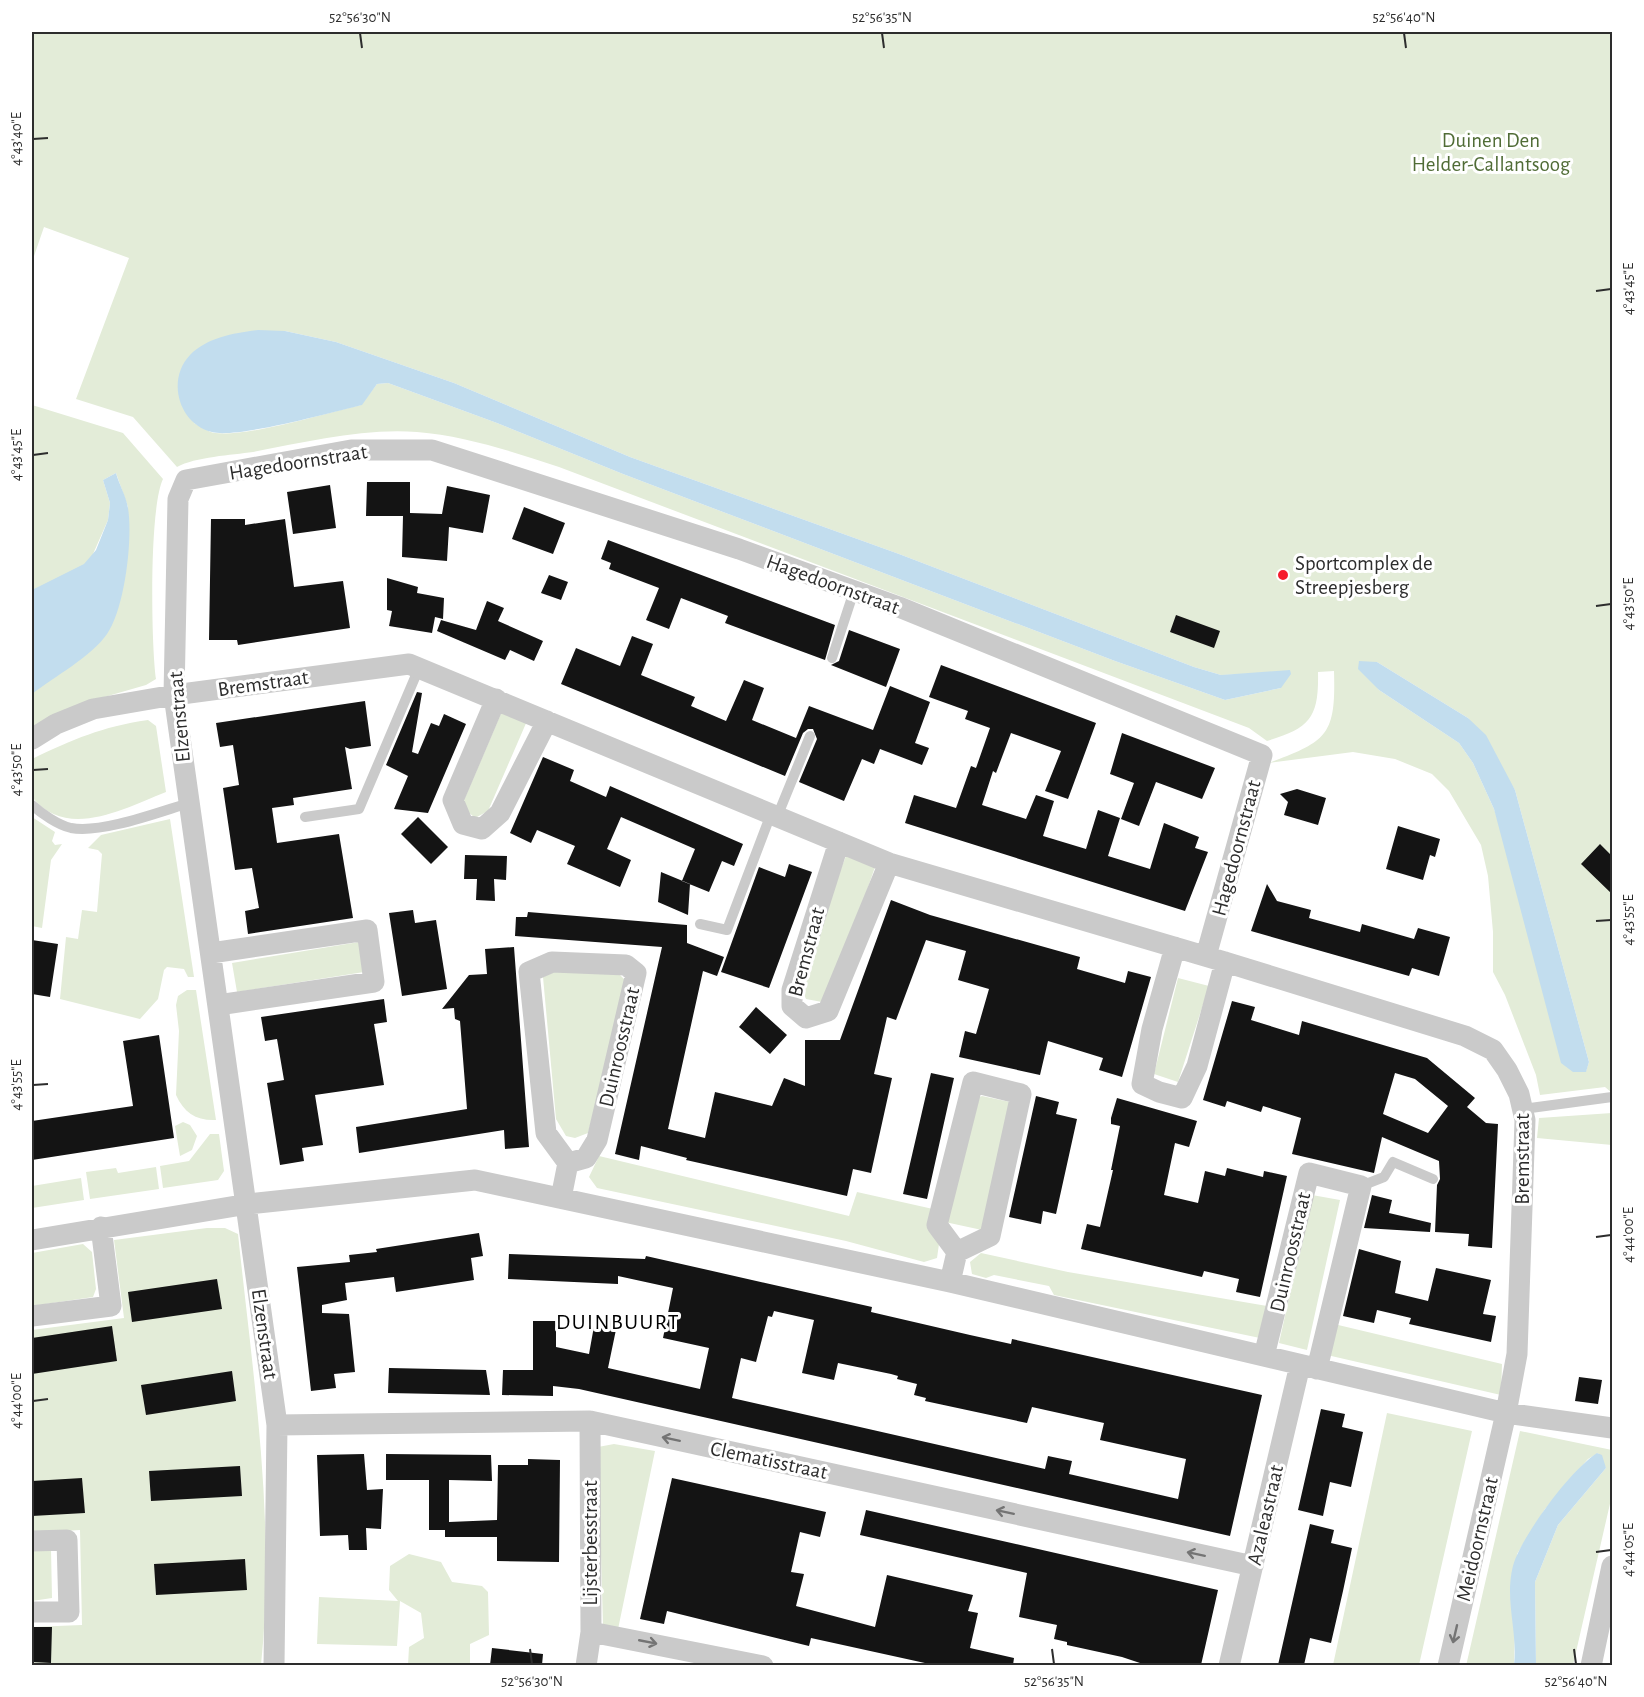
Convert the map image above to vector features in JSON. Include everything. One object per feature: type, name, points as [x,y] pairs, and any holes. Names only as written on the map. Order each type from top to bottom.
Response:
[{"type":"street","name":"Hagedoornstraat","points":[[186,480],[351,450],[432,450],[739,549],[854,591],[1262,755],[1216,959]]},
{"type":"street","name":"Elzenstraat","points":[[186,480],[178,499],[174,695],[248,1204],[277,1425],[274,1665]]},
{"type":"street","name":"Bremstraat","points":[[32,739],[56,724],[93,709],[174,695],[409,664],[889,863],[1216,959],[1465,1036],[1493,1050],[1520,1094],[1525,1119],[1517,1354],[1506,1413]]},
{"type":"street","points":[[496,699],[453,800],[464,824],[482,829],[500,813],[547,721]]},
{"type":"street","name":"Bremstraat","points":[[839,842],[792,990],[792,1006],[806,1018],[828,1011],[889,863]]},
{"type":"street","points":[[211,953],[367,930],[375,982],[218,1005]]},
{"type":"street","points":[[1175,947],[1152,1029],[1142,1084],[1159,1092],[1182,1098],[1197,1066],[1216,959]]},
{"type":"street","name":"Duinroosstraat","points":[[552,962],[626,965],[636,973],[597,1140],[586,1158],[568,1163],[546,1133],[529,972],[552,962]]},
{"type":"street","points":[[950,1282],[957,1252],[937,1225],[973,1082],[1021,1094],[990,1236],[957,1252]]},
{"type":"street","points":[[561,1198],[568,1163]]},
{"type":"street","name":"Duinroosstraat","points":[[1264,1356],[1309,1173],[1361,1186]]},
{"type":"street","points":[[32,1240],[248,1204],[475,1179],[950,1282],[1506,1413],[1612,1428]]},
{"type":"street","points":[[1308,1367],[1361,1186]]},
{"type":"street","points":[[32,1316],[111,1306],[101,1227]]},
{"type":"street","name":"Azaleastraat","points":[[1230,1665],[1253,1566],[1308,1367]]},
{"type":"street","name":"Meidoornstraat","points":[[1448,1665],[1506,1413]]},
{"type":"street","name":"Clematisstraat","points":[[277,1425],[590,1421],[1253,1566]]},
{"type":"street","name":"Lijsterbesstraat","points":[[586,1665],[591,1632],[590,1421]]},
{"type":"street","points":[[32,1541],[68,1540],[69,1612],[32,1612]]},
{"type":"street","points":[[1600,1654],[1612,1566]]},
{"type":"street","points":[[591,1632],[763,1665]]},
{"type":"lane","points":[[832,658],[854,591]]},
{"type":"lane","points":[[305,817],[359,809],[418,668]]},
{"type":"lane","points":[[700,924],[726,930],[810,736]]},
{"type":"lane","points":[[32,805],[41,813],[70,828],[91,829],[189,803]]},
{"type":"lane","points":[[1523,1109],[1612,1097]]},
{"type":"lane","points":[[1361,1186],[1384,1178],[1393,1162],[1432,1179]]},
{"type":"green space","name":"Sportcomplex de Streepjesberg","points":[[32,32],[1612,32],[1612,1093],[1605,1087],[1540,1095],[1536,1075],[1505,995],[1493,972],[1493,932],[1488,876],[1481,845],[1449,791],[1432,774],[1395,759],[1353,752],[1269,763],[1304,748],[1324,733],[1330,723],[1333,710],[1334,671],[1318,672],[1314,711],[1309,719],[1293,731],[1267,741],[1249,728],[559,467],[507,450],[435,434],[376,432],[203,459],[177,467],[133,417],[76,399],[129,258],[44,227],[32,262]],"holes":[[[285,331],[336,342],[454,383],[630,457],[899,554],[1194,667],[1221,675],[1255,674],[1281,688],[1225,700],[1115,661],[388,383],[377,384],[361,405],[288,424],[248,431],[215,433],[194,423]],[[1359,662],[1377,662],[1468,718],[1515,790],[1589,1062],[1586,1071],[1494,809],[1473,763],[1459,743],[1379,690]]]},
{"type":"green space","points":[[32,405],[123,433],[163,479],[158,494],[153,546],[152,608],[156,679],[146,685],[87,702],[32,730]],"holes":[[[116,473],[128,507],[107,632],[93,554],[108,520],[110,503],[103,480]]]},
{"type":"green space","points":[[502,711],[527,721],[488,811],[475,818],[466,810],[464,800]]},
{"type":"green space","points":[[148,720],[156,726],[166,792],[115,812],[79,819],[62,817],[46,810],[32,797],[32,759],[88,735],[116,726]]},
{"type":"green space","points":[[32,817],[55,832],[52,841],[55,845],[62,844],[51,860],[42,928],[32,926]]},
{"type":"green space","points":[[170,819],[194,977],[188,977],[184,969],[167,967],[164,970],[158,999],[140,1019],[60,999],[66,937],[78,939],[82,910],[97,912],[102,854],[98,850],[88,848],[101,835]]},
{"type":"green space","points":[[846,856],[875,867],[831,994],[822,1002],[806,999],[801,988],[805,962]]},
{"type":"green space","points":[[359,942],[364,972],[237,992],[232,963]]},
{"type":"green space","points":[[556,971],[618,973],[628,983],[588,1133],[575,1138],[566,1136],[556,1119],[543,977]]},
{"type":"green space","points":[[1178,978],[1209,986],[1178,1082],[1154,1074]]},
{"type":"green space","points":[[187,990],[196,990],[216,1120],[192,1115],[183,1107],[176,1095],[179,1031],[176,1005],[178,996]]},
{"type":"green space","points":[[982,1096],[1010,1102],[982,1230],[945,1222],[975,1099]]},
{"type":"green space","points":[[1612,1113],[1612,1145],[1537,1138],[1539,1118]]},
{"type":"green space","points":[[183,1122],[190,1125],[197,1136],[192,1150],[180,1156],[175,1126]]},
{"type":"green space","points":[[210,1134],[219,1134],[224,1171],[218,1180],[163,1188],[160,1166],[189,1161]]},
{"type":"green space","points":[[599,1156],[849,1216],[857,1192],[933,1209],[939,1244],[937,1258],[924,1262],[846,1241],[597,1188],[589,1177]]},
{"type":"green space","points":[[156,1167],[159,1189],[90,1199],[86,1172],[116,1168],[118,1173]]},
{"type":"green space","points":[[81,1178],[84,1200],[32,1208],[32,1186]]},
{"type":"green space","points":[[1312,1195],[1340,1200],[1307,1350],[1279,1343]]},
{"type":"green space","points":[[207,1228],[225,1228],[238,1234],[256,1395],[264,1504],[265,1612],[261,1665],[32,1665],[32,1627],[82,1625],[80,1530],[32,1533],[32,1330],[124,1318],[114,1240]]},
{"type":"green space","points":[[83,1244],[92,1252],[96,1289],[93,1297],[32,1306],[32,1253]]},
{"type":"green space","points":[[981,1253],[1068,1272],[1267,1306],[1260,1338],[1054,1295],[1049,1286],[994,1275],[986,1278],[972,1274],[970,1262]]},
{"type":"green space","points":[[1334,1324],[1502,1364],[1501,1395],[1327,1355]]},
{"type":"green space","points":[[1387,1413],[1472,1431],[1419,1665],[1333,1665]]},
{"type":"green space","points":[[1520,1431],[1612,1450],[1612,1495],[1573,1665],[1536,1665],[1535,1582],[1558,1525],[1606,1468],[1598,1453],[1588,1459],[1545,1509],[1517,1554],[1514,1665],[1466,1666]]},
{"type":"green space","points":[[614,1444],[655,1451],[617,1634],[603,1625],[598,1447]]},
{"type":"green space","points":[[51,1549],[52,1598],[32,1601],[32,1550]]},
{"type":"green space","points":[[409,1554],[441,1562],[452,1582],[482,1586],[488,1592],[489,1635],[470,1644],[470,1665],[408,1665],[409,1647],[424,1638],[421,1613],[400,1601],[397,1646],[317,1644],[319,1597],[398,1601],[389,1590],[390,1566]]},
{"type":"water","points":[[258,330],[285,331],[336,342],[454,383],[630,457],[899,554],[1194,667],[1221,675],[1290,670],[1291,674],[1281,688],[1225,700],[1115,661],[388,383],[377,384],[362,405],[308,418],[241,432],[212,432],[201,427],[184,411],[180,400],[179,376],[183,365],[197,349],[213,340],[231,334]]},
{"type":"water","points":[[116,473],[126,499],[129,521],[126,572],[119,608],[107,634],[92,650],[32,694],[32,590],[84,564],[96,550],[108,520],[110,503],[103,480]]},
{"type":"water","points":[[1359,661],[1377,662],[1468,718],[1486,735],[1515,790],[1589,1062],[1586,1072],[1573,1072],[1561,1063],[1494,809],[1473,763],[1459,743],[1379,690],[1358,669]]},
{"type":"water","points":[[1597,1453],[1602,1455],[1606,1468],[1558,1525],[1535,1582],[1536,1665],[1514,1665],[1515,1646],[1510,1591],[1515,1559],[1531,1529],[1552,1500],[1575,1472]]},
{"type":"building","points":[[367,482],[410,482],[410,513],[442,514],[447,486],[490,495],[483,533],[449,527],[447,561],[402,557],[403,516],[366,516]]},
{"type":"building","points":[[330,485],[336,528],[293,534],[287,492]]},
{"type":"building","points":[[524,507],[565,523],[553,554],[512,539]]},
{"type":"building","points":[[211,519],[245,519],[245,525],[285,519],[294,587],[343,581],[350,628],[238,645],[237,640],[209,640]]},
{"type":"building","points":[[608,540],[835,625],[825,660],[725,623],[728,616],[681,598],[669,629],[646,620],[659,588],[609,569],[611,563],[601,559]]},
{"type":"building","points":[[549,575],[568,582],[561,600],[541,593]]},
{"type":"building","points":[[387,578],[418,587],[417,593],[444,598],[443,619],[435,617],[432,633],[389,626],[392,611],[387,610]]},
{"type":"building","points":[[487,601],[504,608],[498,621],[543,641],[534,661],[510,650],[505,660],[437,631],[441,620],[476,630]]},
{"type":"building","points":[[1176,615],[1220,631],[1214,648],[1170,632]]},
{"type":"building","points":[[849,630],[900,649],[886,687],[831,665],[839,661]]},
{"type":"building","points":[[632,636],[653,644],[641,675],[695,697],[691,706],[726,721],[744,680],[764,688],[752,720],[796,738],[809,706],[873,730],[890,686],[930,702],[915,743],[929,748],[922,765],[880,749],[874,764],[862,759],[844,801],[799,782],[817,739],[813,729],[808,729],[803,733],[785,776],[561,684],[576,648],[620,666]]},
{"type":"building","points":[[941,665],[1096,723],[1068,799],[1045,791],[1061,751],[1011,733],[996,773],[993,771],[982,805],[1026,819],[1036,795],[1054,801],[1043,836],[1086,849],[1098,810],[1120,818],[1108,856],[1150,869],[1164,823],[1199,837],[1195,848],[1208,852],[1185,911],[905,823],[914,795],[956,808],[971,766],[976,768],[990,728],[965,719],[968,711],[929,697]]},
{"type":"building","points":[[417,692],[422,693],[412,752],[418,754],[431,723],[439,726],[444,714],[466,724],[428,813],[394,809],[408,776],[386,765]]},
{"type":"building","points":[[365,701],[371,746],[350,749],[345,747],[352,789],[293,798],[294,805],[272,808],[277,843],[339,834],[353,918],[248,934],[245,911],[259,908],[252,868],[235,870],[223,788],[239,785],[233,745],[220,747],[216,723]]},
{"type":"building","points":[[1122,733],[1215,768],[1202,799],[1156,782],[1139,826],[1121,819],[1134,783],[1110,774]]},
{"type":"building","points":[[543,757],[574,770],[570,781],[606,797],[610,786],[743,844],[734,866],[722,861],[709,892],[682,881],[695,849],[621,817],[607,849],[631,860],[620,887],[567,864],[575,846],[537,830],[531,843],[510,833]]},
{"type":"building","points":[[1297,789],[1326,798],[1318,825],[1284,815],[1288,802],[1280,794]]},
{"type":"building","points":[[418,817],[448,847],[431,864],[401,834]]},
{"type":"building","points":[[1398,826],[1440,839],[1435,857],[1430,855],[1423,880],[1386,869]]},
{"type":"building","points":[[1600,844],[1612,856],[1612,894],[1581,864]]},
{"type":"building","points":[[465,855],[507,856],[506,880],[494,879],[495,901],[476,900],[477,879],[464,879]]},
{"type":"building","points":[[789,864],[812,872],[769,988],[721,972],[759,867],[785,877]]},
{"type":"building","points":[[661,872],[690,884],[688,915],[658,902]]},
{"type":"building","points":[[1267,884],[1277,901],[1311,910],[1309,918],[1360,932],[1362,924],[1414,939],[1418,928],[1450,937],[1439,976],[1412,968],[1409,976],[1251,931]]},
{"type":"building","points":[[891,900],[930,915],[1080,957],[1077,969],[1125,983],[1128,971],[1151,977],[1122,1077],[1099,1070],[1103,1058],[1048,1041],[1040,1075],[959,1057],[965,1031],[976,1034],[989,989],[958,980],[966,951],[926,940],[896,1020],[887,1017],[874,1074],[892,1078],[871,1173],[853,1169],[847,1196],[686,1160],[687,1158],[641,1146],[639,1160],[615,1154],[662,947],[515,936],[516,917],[527,917],[528,912],[687,925],[687,943],[724,957],[717,976],[703,971],[668,1129],[705,1138],[715,1092],[772,1106],[784,1078],[805,1086],[805,1040],[840,1040]]},
{"type":"building","points":[[413,910],[415,923],[436,920],[447,989],[402,996],[389,913]]},
{"type":"building","points":[[32,940],[58,944],[50,997],[32,994]]},
{"type":"building","points":[[514,947],[529,1147],[505,1149],[504,1130],[359,1153],[356,1127],[467,1109],[460,1021],[455,1019],[454,1008],[442,1009],[469,975],[487,974],[485,949]]},
{"type":"building","points":[[384,999],[387,1022],[374,1024],[384,1085],[315,1095],[323,1145],[302,1148],[304,1161],[280,1165],[267,1083],[284,1080],[277,1039],[265,1041],[261,1017]]},
{"type":"building","points":[[1232,1001],[1255,1007],[1251,1020],[1299,1035],[1302,1021],[1427,1058],[1475,1098],[1467,1107],[1486,1123],[1498,1124],[1492,1248],[1468,1246],[1469,1234],[1435,1232],[1437,1185],[1440,1179],[1439,1161],[1382,1137],[1374,1173],[1292,1154],[1301,1118],[1263,1106],[1261,1112],[1227,1101],[1225,1107],[1203,1100]],"holes":[[[1395,1073],[1415,1079],[1448,1106],[1428,1133],[1383,1114]]]},
{"type":"building","points":[[756,1007],[787,1035],[770,1054],[739,1027]]},
{"type":"building","points":[[159,1035],[174,1138],[32,1160],[32,1121],[133,1106],[123,1041]]},
{"type":"building","points":[[931,1073],[954,1078],[927,1199],[903,1194]]},
{"type":"building","points":[[1036,1096],[1059,1102],[1056,1114],[1077,1119],[1056,1214],[1043,1211],[1041,1224],[1009,1217]]},
{"type":"building","points":[[1117,1098],[1197,1121],[1189,1147],[1175,1143],[1164,1195],[1198,1203],[1205,1171],[1225,1176],[1227,1168],[1263,1177],[1264,1171],[1287,1176],[1260,1297],[1236,1292],[1239,1279],[1204,1271],[1202,1277],[1081,1249],[1087,1224],[1100,1227],[1120,1126],[1111,1124]]},
{"type":"building","points":[[1372,1195],[1392,1200],[1389,1213],[1431,1223],[1430,1232],[1364,1228]]},
{"type":"building","points":[[479,1233],[483,1256],[471,1258],[474,1280],[396,1292],[394,1277],[345,1283],[347,1300],[322,1305],[322,1313],[349,1314],[355,1372],[334,1374],[336,1388],[311,1391],[297,1267],[350,1262],[349,1255]]},
{"type":"building","points":[[1359,1249],[1401,1261],[1395,1293],[1428,1301],[1436,1268],[1491,1280],[1483,1314],[1496,1316],[1491,1342],[1409,1324],[1411,1318],[1377,1310],[1374,1323],[1343,1316]]},
{"type":"building","points":[[509,1254],[645,1259],[646,1256],[872,1307],[871,1312],[970,1335],[1011,1344],[1012,1339],[1262,1395],[1230,1536],[579,1389],[553,1386],[553,1396],[502,1395],[503,1370],[533,1370],[533,1321],[556,1321],[556,1347],[589,1354],[596,1315],[618,1320],[608,1368],[700,1389],[709,1348],[663,1338],[673,1288],[618,1276],[618,1284],[508,1279]],"holes":[[[774,1311],[814,1320],[802,1373],[834,1380],[838,1363],[891,1374],[898,1376],[897,1379],[917,1384],[914,1395],[926,1398],[925,1401],[1027,1423],[1032,1407],[1104,1423],[1100,1440],[1186,1459],[1178,1499],[1069,1474],[1072,1461],[1048,1456],[1045,1469],[732,1398],[741,1358],[756,1362],[768,1316],[772,1317]]]},
{"type":"building","points":[[217,1279],[222,1309],[132,1322],[128,1292]]},
{"type":"building","points":[[112,1326],[117,1361],[32,1374],[32,1338]]},
{"type":"building","points":[[389,1368],[486,1370],[490,1395],[388,1393]]},
{"type":"building","points":[[232,1371],[236,1401],[146,1415],[141,1385]]},
{"type":"building","points":[[1579,1377],[1602,1380],[1598,1404],[1575,1401]]},
{"type":"building","points":[[1321,1409],[1345,1414],[1342,1427],[1363,1432],[1351,1487],[1330,1482],[1323,1516],[1298,1510]]},
{"type":"building","points":[[364,1454],[367,1490],[383,1489],[381,1529],[366,1528],[367,1550],[349,1550],[348,1535],[320,1536],[317,1455]]},
{"type":"building","points":[[386,1454],[491,1455],[492,1481],[449,1480],[449,1522],[497,1520],[498,1465],[528,1465],[528,1459],[560,1460],[559,1562],[497,1561],[497,1537],[445,1537],[445,1530],[429,1530],[429,1480],[386,1480]]},
{"type":"building","points":[[240,1466],[242,1496],[151,1501],[149,1471]]},
{"type":"building","points":[[82,1478],[85,1513],[32,1516],[32,1481]]},
{"type":"building","points":[[672,1478],[826,1512],[820,1537],[800,1532],[791,1572],[804,1574],[796,1606],[875,1627],[887,1575],[973,1595],[968,1611],[978,1613],[970,1648],[1014,1658],[1013,1665],[934,1665],[811,1638],[809,1646],[667,1611],[664,1624],[640,1619]]},
{"type":"building","points":[[866,1510],[1218,1590],[1201,1665],[1140,1665],[1140,1663],[1122,1657],[1067,1645],[1067,1642],[1054,1639],[1057,1625],[1019,1617],[1027,1573],[860,1535]]},
{"type":"building","points":[[1310,1524],[1334,1530],[1331,1543],[1352,1548],[1343,1591],[1331,1643],[1310,1638],[1304,1665],[1278,1665]]},
{"type":"building","points":[[245,1559],[247,1590],[156,1595],[154,1564]]},
{"type":"building","points":[[32,1627],[52,1627],[51,1663],[32,1662]]},
{"type":"building","points":[[492,1648],[543,1654],[542,1665],[490,1665]]},
{"type":"place","name":"Sportcomplex de Streepjesberg","points":[[1283,575]]},
{"type":"district","name":"DUINBUURT","points":[[618,1321]]},
{"type":"park label","name":"Duinen Den Helder-Callantsoog","points":[[1491,152]]}]
